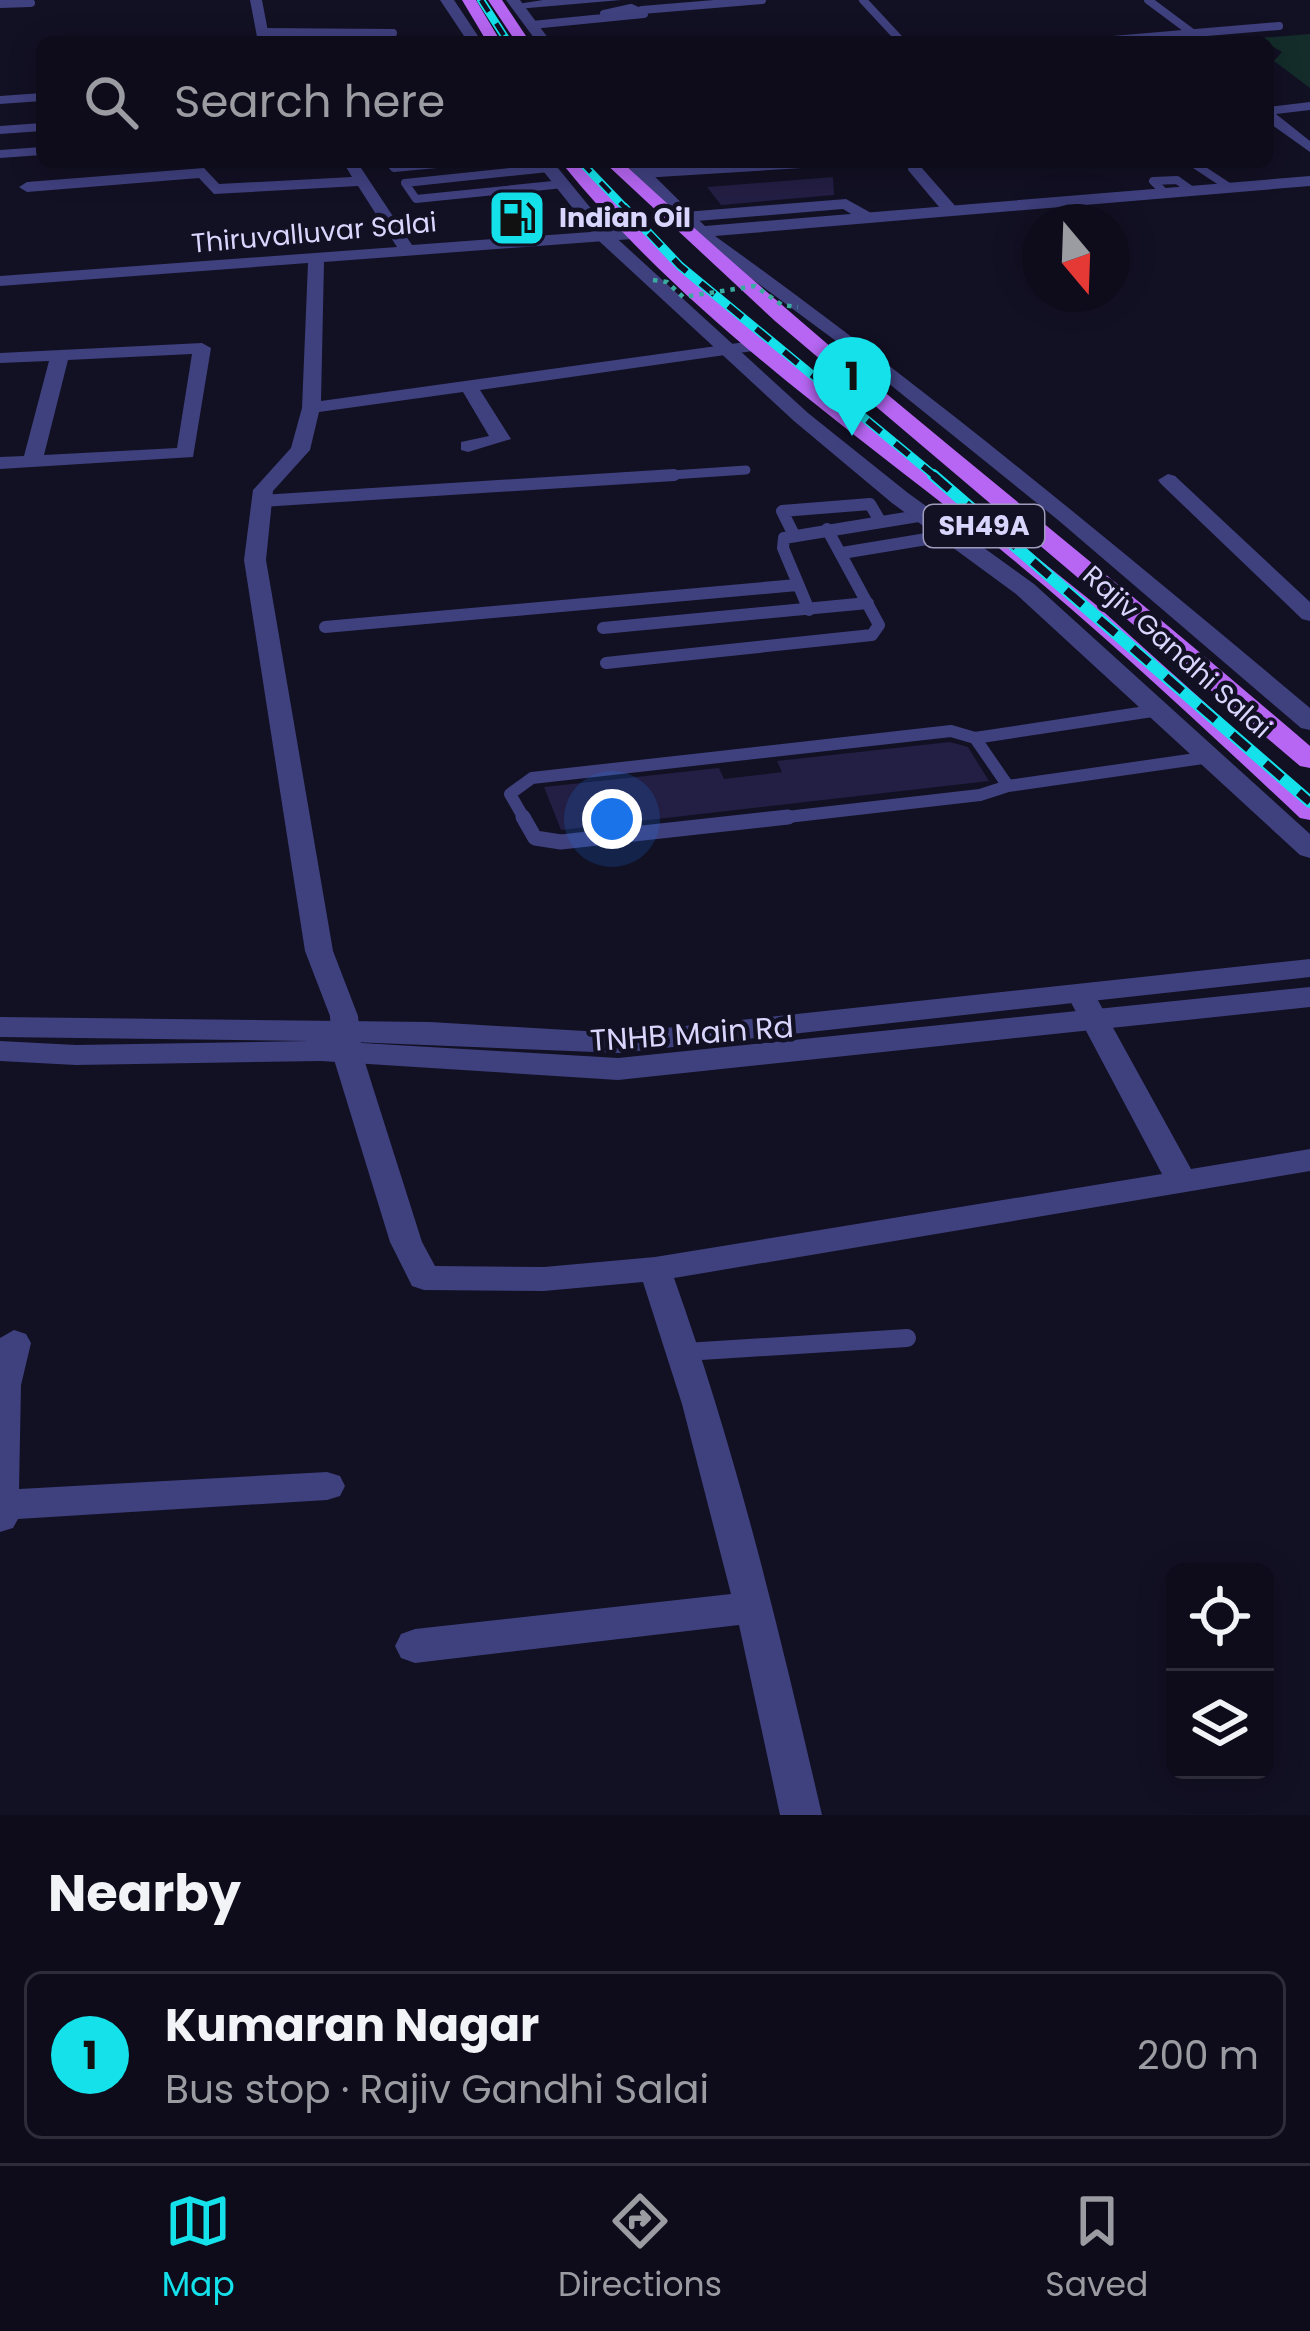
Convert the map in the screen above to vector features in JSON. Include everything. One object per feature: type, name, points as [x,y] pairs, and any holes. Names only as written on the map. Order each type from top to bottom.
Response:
[{"type":"main road","points":[[469,0],[490,36]]},
{"type":"main road","points":[[495,0],[520,36]]},
{"type":"main road","name":"Rajiv Gandhi Salai","points":[[556,169],[830,408],[1076,601],[1310,812]]},
{"type":"main road","name":"Rajiv Gandhi Salai","points":[[695,233],[746,291],[1115,592],[1310,760]]},
{"type":"main road","points":[[1076,601],[1115,592]]},
{"type":"street","points":[[256,0],[262,36]]},
{"type":"street","points":[[447,0],[471,36]]},
{"type":"street","points":[[514,3],[615,0]]},
{"type":"street","points":[[514,3],[540,36]]},
{"type":"street","points":[[0,100],[36,97]]},
{"type":"street","points":[[1274,112],[1310,106]]},
{"type":"street","points":[[1274,118],[1305,141]]},
{"type":"street","points":[[0,130],[36,127]]},
{"type":"street","points":[[0,154],[36,151]]},
{"type":"street","points":[[354,168],[409,253]]},
{"type":"street","points":[[639,168],[695,233],[799,307],[1066,514],[1310,722]]},
{"type":"street","points":[[915,168],[951,211]]},
{"type":"street","points":[[556,169],[605,237],[801,417],[1024,589],[1310,850]]},
{"type":"street","points":[[26,187],[204,173],[214,193],[364,181]]},
{"type":"street","points":[[695,233],[1310,184]]},
{"type":"street","points":[[695,233],[1310,184]]},
{"type":"street","name":"Thiruvalluvar Salai","points":[[0,281],[632,234]]},
{"type":"street","points":[[316,261],[311,408],[300,450],[266,483],[255,560],[319,951],[406,1242],[424,1278],[544,1279],[655,1269],[1310,1160]]},
{"type":"street","points":[[311,408],[760,346]]},
{"type":"street","points":[[0,358],[202,348],[186,453],[0,464]]},
{"type":"street","points":[[32,462],[60,355]]},
{"type":"street","points":[[467,386],[501,439],[467,446]]},
{"type":"street","points":[[1168,480],[1310,614]]},
{"type":"street","name":"TNHB Main Rd","points":[[0,1027],[347,1041],[618,1070],[1087,1007],[1310,968]]},
{"type":"street","name":"TNHB Main Rd","points":[[1087,1007],[1310,997]]},
{"type":"street","points":[[1087,1007],[1180,1180]]},
{"type":"street","name":"TNHB Main Rd","points":[[0,1051],[347,1041]]},
{"type":"street","points":[[655,1269],[685,1352],[756,1607],[801,1815]]},
{"type":"street","points":[[0,1517],[4,1385],[14,1343]]},
{"type":"street","points":[[1,1505],[327,1486]]},
{"type":"street","points":[[415,1646],[756,1607]]},
{"type":"lane","points":[[532,25],[610,17],[607,10],[762,0]]},
{"type":"lane","points":[[863,0],[896,36]]},
{"type":"lane","points":[[1148,0],[1195,35]]},
{"type":"lane","points":[[0,4],[31,3]]},
{"type":"lane","points":[[1180,36],[1279,26]]},
{"type":"lane","points":[[295,36],[393,33]]},
{"type":"lane","points":[[1200,168],[1229,188]]},
{"type":"lane","points":[[556,169],[533,188],[416,199],[405,183],[520,171],[556,169]]},
{"type":"lane","points":[[520,171],[533,188]]},
{"type":"lane","points":[[261,501],[746,470]]},
{"type":"lane","points":[[794,533],[782,512],[870,504],[880,520]]},
{"type":"lane","points":[[809,610],[782,542],[794,533],[961,509]]},
{"type":"lane","points":[[606,663],[872,635],[879,625],[826,529]]},
{"type":"lane","points":[[842,554],[951,536]]},
{"type":"lane","points":[[325,627],[797,585]]},
{"type":"lane","points":[[603,628],[868,604]]},
{"type":"lane","points":[[1159,710],[974,738],[951,731],[532,778],[510,794],[535,838],[561,842],[980,795],[1009,786],[1210,757]]},
{"type":"lane","points":[[974,738],[1009,786]]},
{"type":"lane","points":[[685,1352],[907,1338]]},
{"type":"path","points":[[653,280],[667,282],[683,297],[755,286],[782,304],[799,307]]},
{"type":"green space","points":[[1310,34],[1310,88],[1274,61],[1282,52],[1274,47],[1274,37]]},
{"type":"building","points":[[833,177],[834,195],[721,205],[707,187]]},
{"type":"building","points":[[950,742],[968,747],[989,781],[561,830],[544,787],[719,768],[724,779],[782,772],[777,761]]},
{"type":"railway","points":[[481,0],[504,36]]},
{"type":"railway","points":[[587,168],[627,210]]},
{"type":"railway","points":[[624,207],[680,266],[937,478]]},
{"type":"railway","points":[[933,475],[1310,802]]},
{"type":"place","name":"Indian Oil","points":[[517,218]]},
{"type":"place","name":"Kumaran Nagar","points":[[852,436]]}]
